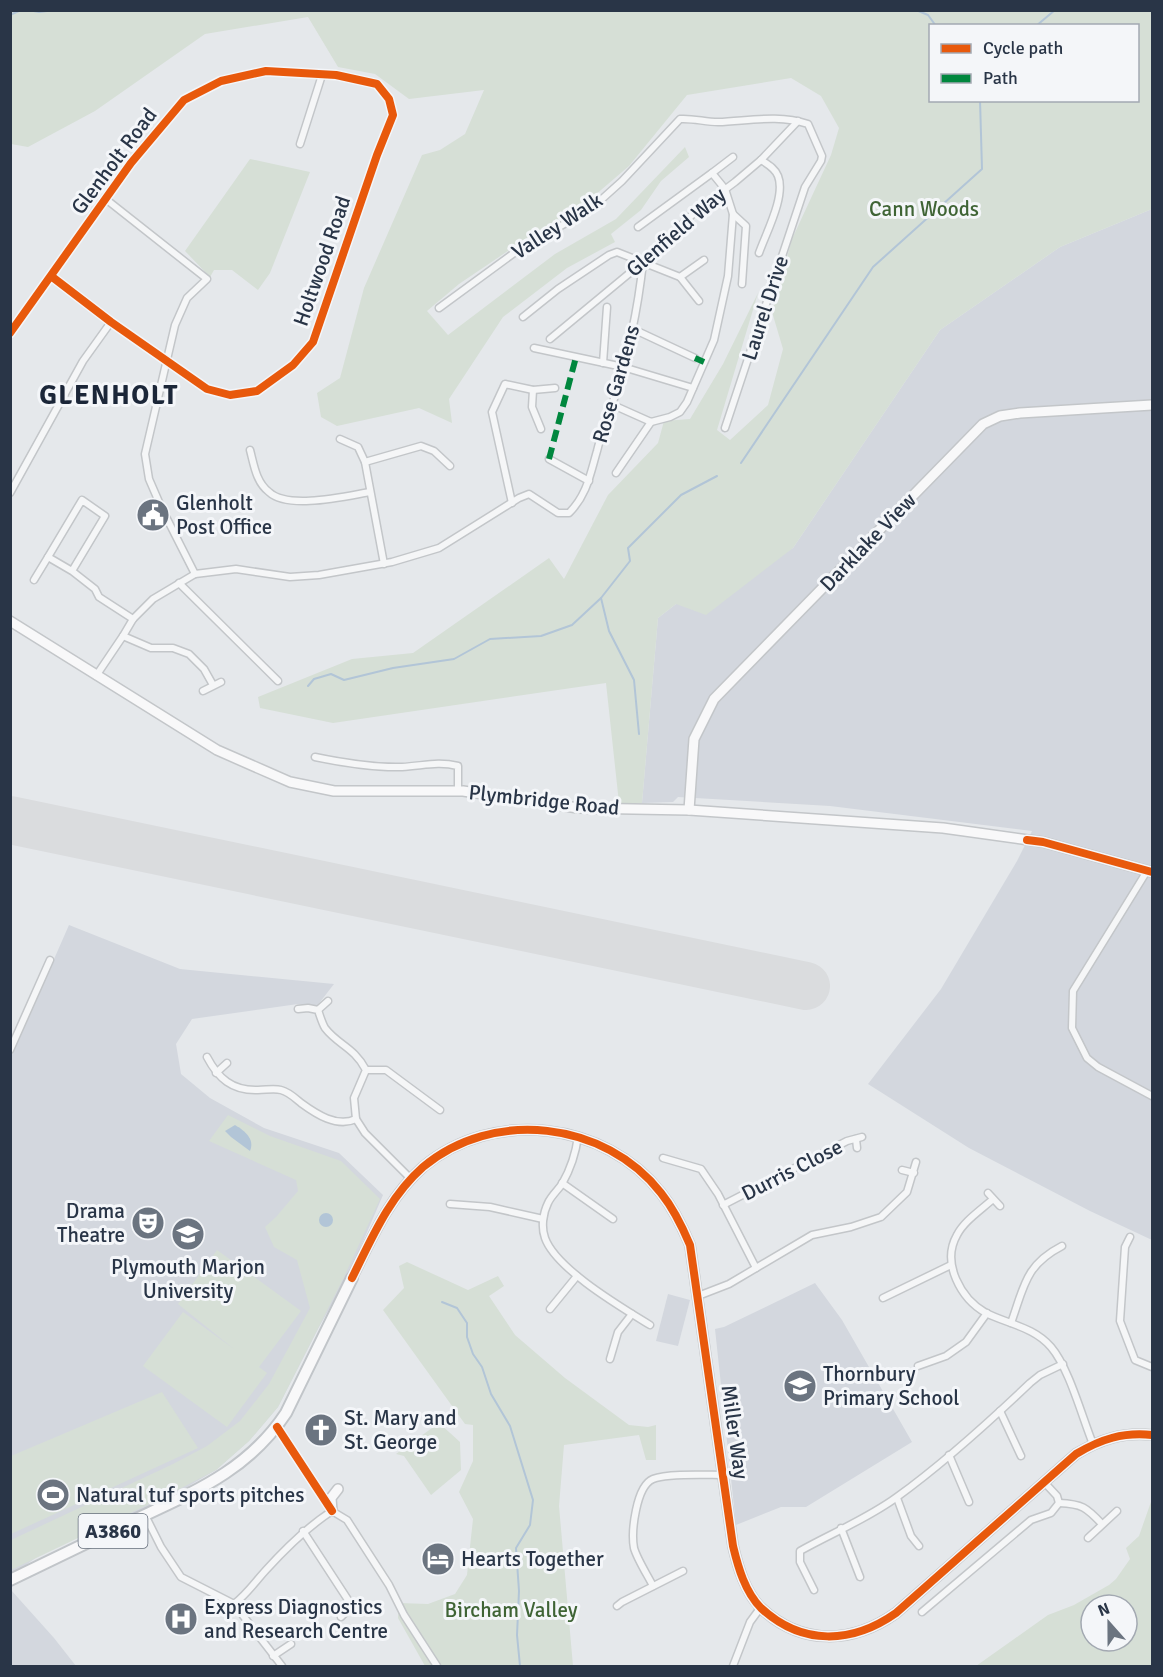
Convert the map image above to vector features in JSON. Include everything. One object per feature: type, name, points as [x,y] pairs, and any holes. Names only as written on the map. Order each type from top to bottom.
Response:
[{"type":"main road","name":"Miller Way","points":[[145,1515],[215,1481],[256,1448],[281,1420],[352,1278]]},
{"type":"main road","name":"A3860","points":[[10,1580],[145,1515]]},
{"type":"street","name":"Glenholt Road","points":[[10,333],[132,163],[184,100],[221,81],[266,71],[322,75]]},
{"type":"street","points":[[300,144],[322,75]]},
{"type":"street","name":"Holtwood Road","points":[[51,276],[111,322],[207,389],[230,395],[257,391],[293,365],[313,342],[393,115],[389,99],[377,84],[336,75],[322,75]]},
{"type":"street","name":"Valley Walk","points":[[439,308],[514,253],[592,208],[622,181],[680,119],[695,118],[712,122],[762,118],[798,121]]},
{"type":"street","name":"Laurel Drive","points":[[725,428],[805,187],[821,161],[822,156],[808,124],[798,121]]},
{"type":"street","name":"Glenfield Way","points":[[550,339],[643,262],[696,211],[761,160],[798,121]]},
{"type":"street","points":[[638,227],[733,157]]},
{"type":"street","points":[[759,253],[781,193],[778,176],[772,167],[761,160]]},
{"type":"street","points":[[613,405],[651,422],[680,412],[687,402],[714,340],[728,276],[733,214],[724,189],[712,173]]},
{"type":"street","points":[[107,200],[207,279],[187,298],[175,325],[145,454],[149,479],[195,574]]},
{"type":"street","points":[[733,214],[746,226],[742,284]]},
{"type":"street","points":[[523,317],[558,289],[617,252],[680,277],[699,301]]},
{"type":"street","points":[[680,277],[704,260]]},
{"type":"street","name":"Rose Gardens","points":[[512,503],[529,494],[558,513],[569,513],[579,503],[589,481],[613,405],[633,329],[643,262]]},
{"type":"street","points":[[603,363],[607,307]]},
{"type":"street","points":[[10,316],[18,322]]},
{"type":"street","points":[[10,493],[83,361],[111,322]]},
{"type":"street","points":[[633,329],[695,358]]},
{"type":"street","points":[[534,348],[623,367],[693,388]]},
{"type":"street","points":[[96,676],[133,618],[153,599],[195,574],[236,569],[290,577],[310,576],[384,564],[439,548],[512,503],[492,412],[505,384],[532,390],[555,388]]},
{"type":"street","points":[[532,390],[532,407],[541,429]]},
{"type":"street","name":"Darklake View","points":[[689,810],[694,739],[714,699],[983,424],[1000,416],[1020,413],[1152,405]]},
{"type":"street","points":[[616,473],[651,422]]},
{"type":"street","points":[[340,439],[358,447],[365,462],[384,564]]},
{"type":"street","points":[[365,462],[421,446],[434,451],[450,466]]},
{"type":"street","points":[[250,450],[256,475],[268,492],[281,499],[306,501],[370,492]]},
{"type":"street","points":[[549,459],[589,481]]},
{"type":"street","points":[[34,580],[82,500],[105,516],[72,571]]},
{"type":"street","points":[[48,557],[72,571],[95,589],[99,597],[133,618]]},
{"type":"street","points":[[179,583],[278,681]]},
{"type":"street","name":"Plymbridge Road","points":[[10,621],[217,750],[290,782],[334,791],[458,791],[578,808],[689,810],[944,828],[1043,842],[1150,872]]},
{"type":"street","points":[[123,636],[151,648],[173,648],[189,654],[204,669],[213,685]]},
{"type":"street","points":[[203,691],[221,682]]},
{"type":"street","points":[[315,757],[352,765],[402,767],[442,762],[458,766],[458,791]]},
{"type":"street","points":[[1150,872],[1073,991],[1072,1028],[1087,1058],[1098,1067],[1152,1096]]},
{"type":"street","points":[[10,1050],[50,960]]},
{"type":"street","points":[[298,1009],[318,1010],[328,1001]]},
{"type":"street","points":[[318,1010],[326,1029],[354,1052],[366,1070]]},
{"type":"street","points":[[207,1057],[216,1073],[239,1089],[282,1090],[315,1112],[338,1122],[348,1123],[356,1119]]},
{"type":"street","points":[[216,1073],[227,1062]]},
{"type":"street","points":[[366,1070],[386,1070],[440,1110]]},
{"type":"street","points":[[366,1070],[354,1098],[356,1119],[365,1133],[411,1179]]},
{"type":"street","points":[[424,1107],[428,1101]]},
{"type":"street","name":"Miller Way","points":[[352,1278],[388,1208],[411,1179],[425,1166],[454,1147],[493,1133],[532,1129],[553,1131],[592,1141],[635,1167],[660,1191],[690,1245],[733,1546],[739,1571],[761,1607],[786,1625],[825,1637],[849,1636],[867,1630],[896,1613],[1076,1454],[1111,1437],[1132,1433],[1152,1435]]},
{"type":"street","points":[[578,1136],[574,1155],[562,1183],[549,1201],[543,1219],[544,1236],[552,1254],[577,1276],[650,1325]]},
{"type":"street","name":"Durris Close","points":[[723,1205],[847,1141],[859,1138],[857,1148]]},
{"type":"street","points":[[663,1158],[701,1169],[718,1194],[756,1268]]},
{"type":"street","points":[[698,1296],[715,1291],[812,1235],[851,1227],[881,1217],[907,1192],[916,1162]]},
{"type":"street","points":[[902,1170],[914,1173]]},
{"type":"street","points":[[562,1183],[613,1219]]},
{"type":"street","points":[[1000,1206],[990,1196],[958,1233],[951,1249],[951,1265],[955,1276],[967,1297],[974,1304],[987,1313],[1033,1332],[1043,1339],[1063,1364],[1094,1444]]},
{"type":"street","points":[[450,1204],[490,1207],[543,1219]]},
{"type":"street","points":[[1130,1237],[1125,1247],[1120,1321],[1135,1360],[1152,1368]]},
{"type":"street","points":[[1011,1323],[1031,1270],[1038,1261],[1062,1246]]},
{"type":"street","points":[[883,1298],[951,1265]]},
{"type":"street","points":[[550,1309],[577,1276]]},
{"type":"street","points":[[918,1366],[946,1356],[966,1342],[987,1313]]},
{"type":"street","points":[[610,1359],[618,1332],[632,1314]]},
{"type":"street","points":[[814,1590],[801,1562],[800,1551],[897,1497],[1040,1375],[1063,1364]]},
{"type":"street","points":[[1000,1411],[1021,1456]]},
{"type":"street","points":[[949,1455],[969,1502]]},
{"type":"street","points":[[653,1586],[634,1549],[638,1499],[649,1481],[663,1477],[723,1475]]},
{"type":"street","points":[[1044,1482],[1057,1496],[1059,1503]]},
{"type":"street","points":[[338,1489],[331,1498],[335,1513],[347,1520],[437,1666]]},
{"type":"street","points":[[897,1497],[911,1536],[919,1546]]},
{"type":"street","points":[[1059,1503],[1078,1504],[1087,1509],[1102,1524]]},
{"type":"street","points":[[922,1612],[1031,1520],[1051,1513],[1059,1503]]},
{"type":"street","points":[[1088,1538],[1117,1511]]},
{"type":"street","points":[[234,1604],[245,1596],[303,1531],[335,1513]]},
{"type":"street","points":[[145,1515],[165,1554],[181,1577],[234,1604],[282,1666]]},
{"type":"street","points":[[841,1528],[860,1577]]},
{"type":"street","points":[[303,1531],[352,1606],[341,1617]]},
{"type":"street","points":[[617,1606],[683,1571]]},
{"type":"street","points":[[733,1666],[750,1622],[761,1607]]},
{"type":"street","points":[[273,1656],[291,1644]]},
{"type":"shaded area","points":[[1152,209],[1152,1240],[1090,1211],[969,1148],[868,1084],[941,989],[1017,861],[1032,831],[830,806],[678,797],[673,802],[642,803],[658,618],[676,604],[793,548],[940,330],[1060,247]]},
{"type":"shaded area","name":"Plymouth Marjon University","points":[[69,925],[180,969],[334,984],[317,1006],[298,1004],[192,1019],[176,1044],[181,1074],[210,1098],[264,1128],[339,1153],[383,1195],[349,1274],[278,1407],[249,1441],[216,1470],[158,1504],[53,1545],[11,1576],[11,1057]]},
{"type":"shaded area","name":"Thornbury Primary School","points":[[815,1283],[842,1320],[912,1442],[806,1507],[781,1507],[736,1525],[715,1329],[724,1327]]},
{"type":"shaded area","points":[[668,1294],[690,1300],[678,1346],[656,1341]]},
{"type":"shaded area","points":[[11,1590],[54,1638],[76,1666],[11,1666]]},
{"type":"green space","name":"Cann Woods","points":[[10,11],[1152,11],[1152,209],[1060,247],[940,330],[793,548],[706,615],[676,604],[658,618],[642,803],[619,803],[606,683],[333,723],[260,708],[258,697],[352,659],[413,653],[549,558],[564,579],[608,495],[658,443],[664,421],[690,419],[723,364],[758,293],[717,430],[730,440],[768,405],[783,349],[772,312],[792,239],[831,155],[839,128],[821,96],[791,78],[687,95],[629,166],[587,202],[530,236],[459,284],[427,311],[448,335],[555,254],[616,219],[685,147],[689,157],[661,181],[641,210],[611,234],[615,242],[567,268],[503,317],[449,399],[452,423],[419,408],[337,426],[321,417],[317,393],[340,378],[364,288],[422,155],[440,150],[465,134],[484,90],[409,99],[375,74],[338,67],[308,17],[205,34],[95,111],[28,147],[11,144]]},
{"type":"green space","points":[[250,159],[310,172],[270,273],[258,290],[232,270],[214,270],[210,277],[185,251]]},
{"type":"green space","points":[[228,1115],[270,1136],[341,1161],[380,1199],[343,1279],[278,1407],[249,1441],[216,1470],[11,1570],[11,1540],[173,1464],[207,1446],[240,1421],[269,1384],[310,1308],[297,1260],[274,1247],[265,1227],[298,1191],[296,1180],[209,1141]]},
{"type":"green space","points":[[217,1250],[301,1311],[259,1367],[267,1373],[227,1427],[143,1366],[183,1312],[234,1349],[178,1304]]},
{"type":"green space","name":"Bircham Valley","points":[[407,1262],[468,1290],[498,1276],[504,1286],[489,1296],[515,1335],[565,1378],[629,1425],[648,1427],[656,1425],[656,1460],[646,1460],[639,1435],[564,1445],[559,1506],[573,1666],[425,1666],[398,1618],[399,1603],[428,1604],[455,1594],[467,1575],[473,1519],[459,1492],[473,1461],[473,1425],[465,1424],[383,1310],[404,1288],[399,1266]]},
{"type":"green space","name":"Natural tuf sports pitches","points":[[162,1392],[198,1448],[11,1534],[11,1456]]},
{"type":"green space","points":[[439,1423],[460,1442],[461,1470],[431,1495],[404,1456],[396,1454]]},
{"type":"green space","points":[[1152,1499],[1152,1666],[976,1666],[1048,1615],[1079,1602],[1079,1653],[1139,1653],[1139,1593],[1095,1593],[1116,1579],[1130,1559],[1126,1548],[1139,1536]]},
{"type":"water","points":[[235,1125],[250,1139],[250,1151],[225,1131]]},
{"type":"water","points":[[326,1213],[331,1215],[333,1220],[331,1225],[326,1227],[321,1225],[319,1220],[321,1215]]},
{"type":"waterway","points":[[10,15],[21,10]]},
{"type":"waterway","points":[[28,10],[39,12],[55,10]]},
{"type":"waterway","points":[[916,10],[928,15],[935,24]]},
{"type":"waterway","points":[[1038,24],[1055,10]]},
{"type":"waterway","points":[[741,463],[873,267],[982,169],[980,102]]},
{"type":"waterway","points":[[308,686],[314,679],[331,674],[344,680],[393,668],[454,659],[490,639],[541,636],[572,625],[601,598],[630,561],[628,548],[681,495],[717,476]]},
{"type":"waterway","points":[[601,598],[609,631],[634,680],[639,734]]},
{"type":"waterway","points":[[442,1302],[457,1308],[467,1323],[467,1337],[473,1354],[482,1367],[491,1394],[510,1426],[533,1500],[530,1525],[516,1548],[519,1591],[517,1635],[520,1666]]},
{"type":"runway","points":[[10,820],[806,986]]},
{"type":"marked path","points":[[549,459],[576,357]]},
{"type":"marked path","points":[[695,358],[704,362]]},
{"type":"cycle path","points":[[10,333],[131,163],[184,100],[221,81],[266,71],[336,75],[377,84],[389,99],[393,115],[313,342],[293,365],[257,391],[230,395],[207,389],[111,322],[51,276]]},
{"type":"cycle path","points":[[1027,840],[1043,842],[1152,872]]},
{"type":"cycle path","points":[[352,1278],[374,1233],[400,1191],[423,1167],[451,1148],[482,1136],[514,1130],[547,1131],[580,1138],[610,1150],[638,1169],[661,1193],[690,1245],[733,1546],[743,1579],[755,1602],[761,1608],[793,1629],[810,1634],[845,1635],[862,1631],[879,1623],[896,1613],[1076,1454],[1094,1444],[1112,1438],[1141,1434],[1152,1435]]},
{"type":"cycle path","points":[[277,1427],[332,1511]]},
{"type":"place","name":"Glenholt Post Office","points":[[153,515]]},
{"type":"place","name":"Drama Theatre","points":[[148,1223]]},
{"type":"place","name":"Plymouth Marjon University","points":[[188,1234]]},
{"type":"place","name":"Thornbury Primary School","points":[[800,1386]]},
{"type":"place","name":"St. Mary and St. George","points":[[321,1430]]},
{"type":"place","name":"Natural tuf sports pitches","points":[[53,1495]]},
{"type":"place","name":"Hearts Together","points":[[438,1559]]},
{"type":"place","name":"Express Diagnostics and Research Centre","points":[[181,1619]]},
{"type":"district","name":"GLENHOLT","points":[[109,395]]}]
